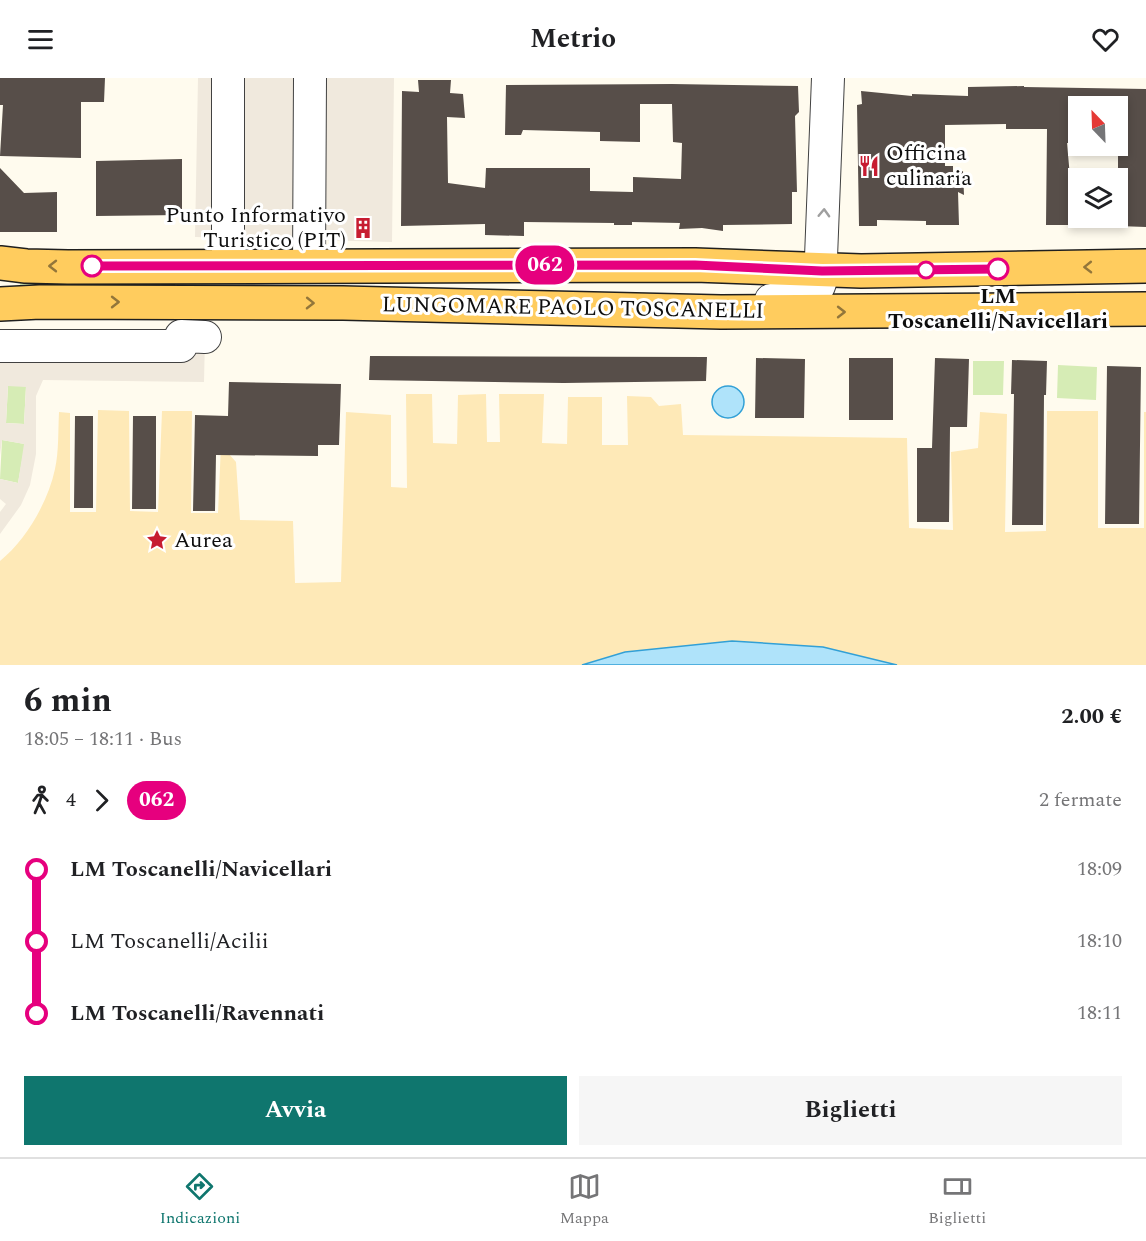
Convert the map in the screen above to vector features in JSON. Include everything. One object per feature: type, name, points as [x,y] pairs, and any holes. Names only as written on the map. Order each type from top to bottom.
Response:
[{"type":"main road","name":"LUNGOMARE PAOLO TOSCANELLI","points":[[0,263],[58,267],[695,265],[822,271],[1146,266]]},
{"type":"main road","name":"LUNGOMARE PAOLO TOSCANELLI","points":[[0,304],[40,302],[297,303],[721,312],[1146,309]]},
{"type":"street","points":[[228,78],[228,265]]},
{"type":"street","points":[[309,265],[310,78]]},
{"type":"street","points":[[721,312],[759,302],[802,299],[812,296],[818,290],[822,271],[828,78]]},
{"type":"street","points":[[7,345],[181,346],[180,336],[205,337]]},
{"type":"green space","points":[[20,281],[179,281],[179,286],[20,286]]},
{"type":"green space","points":[[973,361],[1004,361],[1003,395],[973,395]]},
{"type":"green space","points":[[1058,365],[1097,367],[1096,400],[1057,398]]},
{"type":"green space","points":[[8,386],[26,386],[24,424],[6,423]]},
{"type":"green space","points":[[2,440],[25,444],[18,483],[0,479]]},
{"type":"sand","points":[[406,394],[432,394],[433,443],[457,444],[458,395],[486,394],[487,442],[500,442],[499,394],[544,394],[542,443],[567,444],[568,397],[602,397],[602,445],[628,445],[627,396],[651,397],[659,406],[681,404],[683,435],[907,438],[909,528],[953,530],[951,452],[978,448],[980,412],[1007,414],[1005,532],[1046,531],[1047,411],[1098,411],[1098,528],[1144,528],[1144,412],[1146,412],[1146,665],[897,665],[823,647],[625,652],[582,665],[0,665],[0,561],[19,542],[35,520],[52,482],[58,448],[59,412],[70,413],[70,512],[96,512],[98,410],[129,411],[130,511],[158,512],[162,411],[192,411],[191,513],[218,513],[221,445],[236,462],[240,520],[293,521],[295,583],[341,582],[346,412],[391,415],[391,487],[407,488]]},
{"type":"shaded area","points":[[198,78],[394,78],[392,242],[195,237]]},
{"type":"shaded area","points":[[0,336],[205,337],[204,382],[43,380],[36,396],[36,454],[30,485],[21,505],[0,534],[0,512],[6,504],[0,499],[0,479],[18,483],[24,444],[2,440],[0,455]],"holes":[[[8,386],[26,387],[24,424],[6,423]]]},
{"type":"water","points":[[728,386],[739,391],[744,402],[739,413],[728,418],[717,413],[712,402],[717,391]]},
{"type":"water","points":[[732,641],[823,647],[897,665],[582,665],[625,652]]},
{"type":"building","points":[[0,78],[105,78],[104,102],[81,102],[81,158],[0,156],[3,105],[0,105]]},
{"type":"building","points":[[418,80],[451,80],[450,93],[463,94],[465,118],[447,117],[448,183],[485,188],[486,168],[590,168],[590,191],[633,192],[633,177],[681,179],[682,143],[673,142],[672,104],[640,104],[640,142],[600,141],[600,132],[523,130],[521,135],[505,135],[506,85],[798,86],[799,112],[795,116],[797,192],[792,192],[792,224],[723,225],[723,231],[702,228],[679,229],[680,223],[632,222],[632,225],[614,225],[614,223],[524,222],[524,236],[485,235],[485,224],[401,226],[402,91],[419,92]]},
{"type":"building","points":[[968,87],[1146,89],[1146,227],[1128,226],[1128,168],[1118,168],[1118,156],[1128,156],[1128,96],[1068,96],[1068,225],[1046,225],[1047,129],[1006,129],[1006,124],[945,125],[945,166],[953,166],[953,172],[963,171],[964,195],[958,192],[959,225],[926,225],[926,221],[877,220],[877,226],[859,226],[857,105],[862,104],[861,91],[912,96],[912,94],[968,96]]},
{"type":"building","points":[[182,159],[182,215],[96,216],[96,161]]},
{"type":"building","points":[[0,168],[24,193],[57,192],[57,232],[0,232]]},
{"type":"building","points":[[370,356],[707,357],[706,381],[564,383],[369,380]]},
{"type":"building","points":[[756,358],[805,359],[804,418],[755,418]]},
{"type":"building","points":[[849,358],[893,358],[893,420],[849,420]]},
{"type":"building","points":[[935,358],[969,359],[967,427],[950,427],[949,522],[917,522],[917,448],[932,448]]},
{"type":"building","points":[[1012,360],[1047,361],[1046,395],[1044,395],[1043,525],[1012,525],[1014,394],[1011,394]]},
{"type":"building","points":[[1107,366],[1141,367],[1139,524],[1105,524]]},
{"type":"building","points":[[229,382],[341,384],[339,445],[318,445],[318,456],[216,455],[215,511],[193,511],[195,415],[228,416]]},
{"type":"building","points":[[75,416],[93,416],[93,508],[74,508]]},
{"type":"building","points":[[133,416],[156,416],[156,509],[132,509]]},
{"type":"bus line","name":"062","points":[[92,266],[695,265],[822,271],[998,269]]},
{"type":"place","name":"Officina culinaria","points":[[869,166]]},
{"type":"place","name":"Punto Informativo Turistico (PIT)","points":[[363,228]]},
{"type":"place","name":"LM Toscanelli/Navicellari","points":[[998,269]]},
{"type":"place","name":"Aurea","points":[[157,540]]}]
